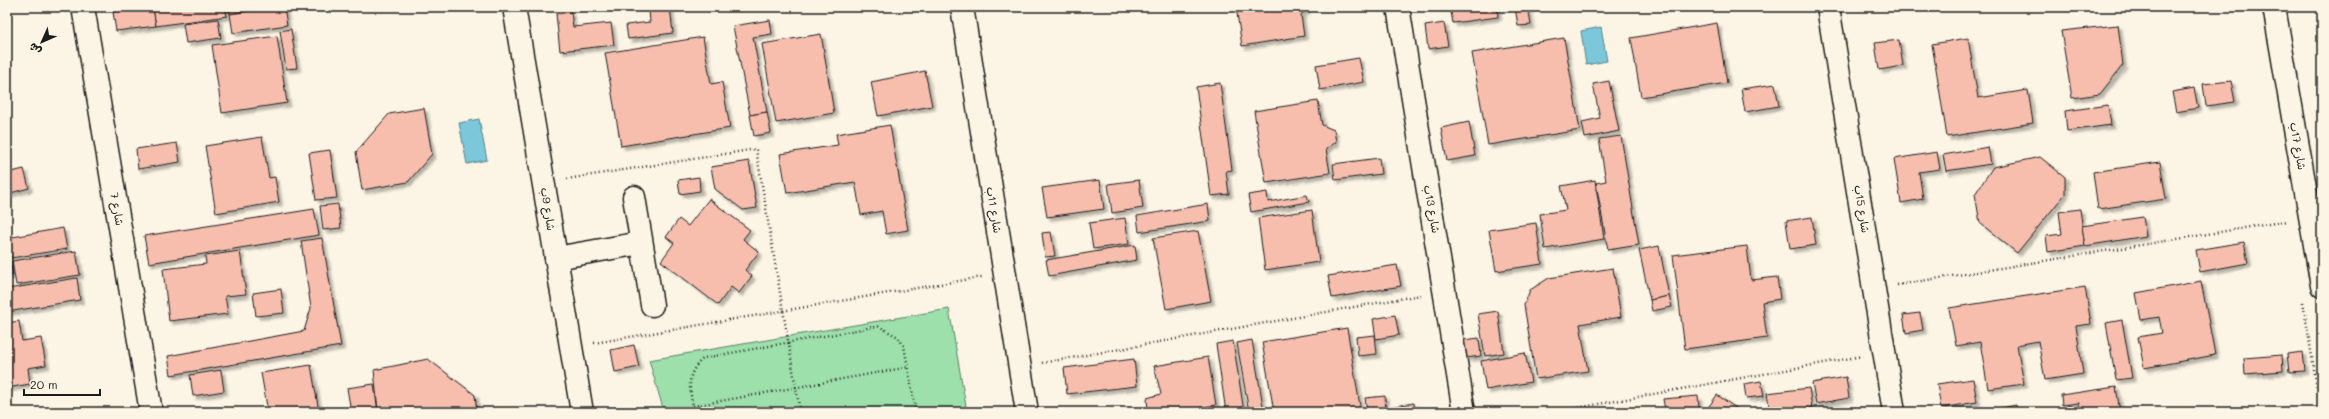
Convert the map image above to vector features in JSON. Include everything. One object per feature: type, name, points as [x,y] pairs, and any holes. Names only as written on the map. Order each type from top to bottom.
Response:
[{"type":"street","name":"شارع 7","points":[[83,7],[151,412]]},
{"type":"street","name":"شارع 9ب","points":[[514,7],[582,412]]},
{"type":"street","name":"شارع 11ب","points":[[962,7],[1027,412]]},
{"type":"street","name":"شارع 13ب","points":[[1398,7],[1464,412]]},
{"type":"street","name":"شارع 15ب","points":[[1828,7],[1876,289],[1884,352],[1894,412]]},
{"type":"street","name":"شارع 17ب","points":[[2274,7],[2322,286]]},
{"type":"street","points":[[634,198],[652,305]]},
{"type":"street","points":[[556,258],[641,243]]},
{"type":"path","points":[[543,182],[756,150],[800,412]]},
{"type":"path","points":[[1897,285],[2310,217]]},
{"type":"path","points":[[571,347],[1004,274]]},
{"type":"path","points":[[1020,367],[1445,291]]},
{"type":"path","points":[[694,412],[689,378],[697,364],[704,358],[788,344],[878,326],[898,337],[904,346],[916,412]]},
{"type":"path","points":[[1555,412],[1884,352]]},
{"type":"path","points":[[693,406],[909,367]]},
{"type":"green space","points":[[949,309],[967,412],[664,412],[649,360]]},
{"type":"water","points":[[1601,27],[1607,61],[1586,65],[1581,31]]},
{"type":"water","points":[[479,119],[487,160],[467,164],[459,123]]},
{"type":"building","points":[[153,7],[156,26],[116,31],[113,12]]},
{"type":"building","points":[[153,7],[225,7],[227,16],[156,26]]},
{"type":"building","points":[[229,7],[274,7],[230,14]]},
{"type":"building","points":[[274,7],[284,7],[287,25],[233,33],[230,14]]},
{"type":"building","points":[[670,7],[673,33],[628,39],[626,25],[650,22],[649,10]]},
{"type":"building","points":[[1236,7],[1308,7],[1301,15],[1304,36],[1242,46]]},
{"type":"building","points":[[1450,7],[1497,7],[1498,17],[1453,23]]},
{"type":"building","points":[[1515,7],[1528,7],[1531,25],[1518,26]]},
{"type":"building","points":[[571,12],[573,27],[611,23],[614,45],[560,51],[556,14]]},
{"type":"building","points":[[218,19],[221,38],[186,43],[183,24]]},
{"type":"building","points":[[770,20],[772,34],[753,37],[767,112],[750,115],[733,26]]},
{"type":"building","points":[[1444,23],[1448,46],[1428,49],[1425,26]]},
{"type":"building","points":[[1717,23],[1727,83],[1641,97],[1631,38]]},
{"type":"building","points":[[2118,25],[2123,65],[2100,94],[2072,98],[2061,31]]},
{"type":"building","points":[[291,29],[297,68],[286,69],[280,31]]},
{"type":"building","points":[[821,34],[834,113],[776,123],[762,44]]},
{"type":"building","points":[[277,36],[287,103],[222,113],[212,45]]},
{"type":"building","points":[[703,37],[711,84],[722,82],[730,128],[621,146],[605,53]]},
{"type":"building","points":[[1564,38],[1580,130],[1488,145],[1472,53]]},
{"type":"building","points":[[1968,38],[1978,98],[2028,90],[2033,123],[1947,137],[1932,44]]},
{"type":"building","points":[[1899,40],[1903,66],[1879,70],[1875,43]]},
{"type":"building","points":[[1359,58],[1364,82],[1320,90],[1316,65]]},
{"type":"building","points":[[925,71],[932,106],[878,116],[871,82]]},
{"type":"building","points":[[1609,81],[1619,131],[1585,138],[1582,122],[1600,118],[1593,84]]},
{"type":"building","points":[[2231,81],[2235,102],[2206,106],[2203,84]]},
{"type":"building","points":[[1220,83],[1232,170],[1226,171],[1229,194],[1211,196],[1196,87]]},
{"type":"building","points":[[1775,84],[1779,106],[1745,112],[1741,89]]},
{"type":"building","points":[[2194,88],[2198,108],[2176,112],[2172,92]]},
{"type":"building","points":[[1318,101],[1322,125],[1334,130],[1336,142],[1326,149],[1330,173],[1266,183],[1254,111]]},
{"type":"building","points":[[2108,105],[2111,125],[2067,131],[2065,111]]},
{"type":"building","points":[[424,108],[432,154],[408,182],[362,190],[356,152],[389,114]]},
{"type":"building","points":[[767,112],[771,133],[754,136],[750,115]]},
{"type":"building","points":[[1469,122],[1475,156],[1447,161],[1441,128]]},
{"type":"building","points":[[890,125],[908,230],[886,234],[882,211],[861,215],[855,182],[787,193],[780,154],[838,145],[836,134]]},
{"type":"building","points":[[1621,136],[1639,245],[1608,250],[1596,183],[1606,181],[1599,139]]},
{"type":"building","points":[[262,137],[269,178],[275,177],[279,202],[216,213],[205,146]]},
{"type":"building","points":[[177,143],[180,162],[138,169],[136,149]]},
{"type":"building","points":[[1988,147],[1991,164],[1946,171],[1943,155]]},
{"type":"building","points":[[330,150],[337,198],[316,200],[309,153]]},
{"type":"building","points":[[1937,152],[1940,169],[1919,172],[1923,199],[1901,203],[1894,159]]},
{"type":"building","points":[[2040,157],[2065,177],[2065,194],[2017,253],[1980,223],[1975,194],[1993,167]]},
{"type":"building","points":[[1379,158],[1381,174],[1335,180],[1333,164]]},
{"type":"building","points":[[749,161],[757,208],[743,210],[715,189],[711,167]]},
{"type":"building","points":[[2160,162],[2166,199],[2098,209],[2093,172]]},
{"type":"building","points":[[24,169],[29,188],[7,194],[7,173]]},
{"type":"building","points":[[699,177],[700,191],[680,194],[678,180]]},
{"type":"building","points":[[1100,180],[1104,209],[1047,217],[1042,188]]},
{"type":"building","points":[[1139,180],[1143,208],[1112,213],[1108,184]]},
{"type":"building","points":[[1595,180],[1604,239],[1545,249],[1540,214],[1566,210],[1561,186]]},
{"type":"building","points":[[1267,192],[1268,202],[1307,195],[1309,202],[1251,212],[1248,195]]},
{"type":"building","points":[[709,199],[750,230],[743,239],[759,252],[745,270],[752,276],[739,293],[731,287],[718,305],[661,261],[674,243],[666,237],[679,219],[688,226]]},
{"type":"building","points":[[338,204],[341,228],[323,230],[320,206]]},
{"type":"building","points":[[1208,204],[1210,221],[1139,232],[1137,216]]},
{"type":"building","points":[[314,209],[319,235],[149,263],[144,236]]},
{"type":"building","points":[[2080,209],[2085,246],[2048,252],[2046,236],[2062,234],[2059,212]]},
{"type":"building","points":[[1312,210],[1319,262],[1265,270],[1258,218]]},
{"type":"building","points":[[1812,217],[1816,245],[1790,249],[1786,221]]},
{"type":"building","points":[[2143,217],[2146,236],[2085,246],[2082,226]]},
{"type":"building","points":[[1125,218],[1129,244],[1093,249],[1089,223]]},
{"type":"building","points":[[1536,223],[1542,264],[1496,271],[1489,230]]},
{"type":"building","points":[[63,228],[67,249],[11,258],[7,238]]},
{"type":"building","points":[[1198,231],[1211,301],[1166,309],[1153,238]]},
{"type":"building","points":[[1051,232],[1055,256],[1045,257],[1042,233]]},
{"type":"building","points":[[322,238],[341,346],[171,375],[168,356],[304,331],[311,308],[301,241]]},
{"type":"building","points":[[2244,242],[2248,263],[2200,272],[2196,250]]},
{"type":"building","points":[[1135,245],[1137,260],[1049,276],[1046,260]]},
{"type":"building","points":[[1659,246],[1669,296],[1650,300],[1639,250]]},
{"type":"building","points":[[1747,246],[1751,280],[1777,277],[1780,299],[1762,302],[1767,338],[1685,349],[1673,255]]},
{"type":"building","points":[[76,251],[80,275],[16,285],[12,261]]},
{"type":"building","points":[[240,251],[246,294],[225,296],[228,314],[169,321],[163,269],[206,264],[205,256]]},
{"type":"building","points":[[8,254],[13,275],[7,276],[7,255]]},
{"type":"building","points":[[1397,265],[1401,286],[1332,298],[1328,276]]},
{"type":"building","points":[[1613,268],[1621,317],[1580,324],[1588,371],[1536,379],[1524,305],[1530,290],[1549,278]]},
{"type":"building","points":[[77,278],[80,300],[7,312],[7,289]]},
{"type":"building","points":[[2201,281],[2215,355],[2144,368],[2138,337],[2162,333],[2159,317],[2141,320],[2136,293]]},
{"type":"building","points":[[2085,287],[2091,324],[2076,326],[2083,374],[2045,380],[2038,341],[2017,345],[2024,384],[1988,389],[1980,342],[1956,346],[1949,308]]},
{"type":"building","points":[[281,289],[284,313],[256,316],[253,293]]},
{"type":"building","points":[[1669,296],[1672,307],[1652,311],[1650,300]]},
{"type":"building","points":[[1498,311],[1504,353],[1485,356],[1478,314]]},
{"type":"building","points":[[1920,313],[1923,330],[1906,333],[1903,315]]},
{"type":"building","points":[[1395,315],[1399,335],[1376,339],[1373,319]]},
{"type":"building","points":[[2122,320],[2132,378],[2116,380],[2106,323]]},
{"type":"building","points":[[19,321],[22,341],[41,338],[46,365],[28,368],[30,384],[7,388],[7,323]]},
{"type":"building","points":[[1347,328],[1361,412],[1274,412],[1262,342]]},
{"type":"building","points":[[1375,335],[1377,354],[1358,356],[1356,337]]},
{"type":"building","points":[[1479,338],[1481,356],[1466,358],[1464,340]]},
{"type":"building","points":[[1252,340],[1264,412],[1249,412],[1237,343]]},
{"type":"building","points":[[1233,341],[1244,412],[1226,412],[1216,344]]},
{"type":"building","points":[[634,345],[639,367],[615,372],[611,350]]},
{"type":"building","points":[[2303,352],[2305,371],[2289,372],[2287,354]]},
{"type":"building","points":[[1525,353],[1531,382],[1486,390],[1481,361]]},
{"type":"building","points":[[2282,355],[2283,371],[2245,374],[2244,358]]},
{"type":"building","points":[[1208,357],[1216,405],[1186,410],[1187,412],[1148,412],[1147,398],[1161,394],[1154,366]]},
{"type":"building","points":[[428,359],[475,395],[477,412],[399,412],[399,409],[378,411],[374,370]]},
{"type":"building","points":[[1134,359],[1137,386],[1067,394],[1064,368]]},
{"type":"building","points":[[311,365],[319,412],[268,412],[261,373]]},
{"type":"building","points":[[221,370],[224,391],[193,396],[190,375]]},
{"type":"building","points":[[1846,377],[1849,398],[1816,404],[1812,383]]},
{"type":"building","points":[[1973,379],[1977,402],[1941,408],[1937,384]]},
{"type":"building","points":[[1761,381],[1764,396],[1746,398],[1744,384]]},
{"type":"building","points":[[374,384],[378,412],[351,412],[347,388]]},
{"type":"building","points":[[2116,387],[2120,412],[2080,412],[2079,403],[2062,405],[2061,395]]},
{"type":"building","points":[[1809,388],[1812,408],[1770,412],[1767,393]]},
{"type":"building","points":[[1717,395],[1742,412],[1705,412]]},
{"type":"building","points":[[1385,396],[1386,412],[1367,412],[1365,398]]},
{"type":"building","points":[[1698,396],[1699,409],[1697,412],[1678,412],[1677,408],[1665,410],[1663,399]]},
{"type":"building","points":[[1414,403],[1415,412],[1389,412],[1389,407]]},
{"type":"building","points":[[2016,405],[2018,412],[1982,412]]}]
